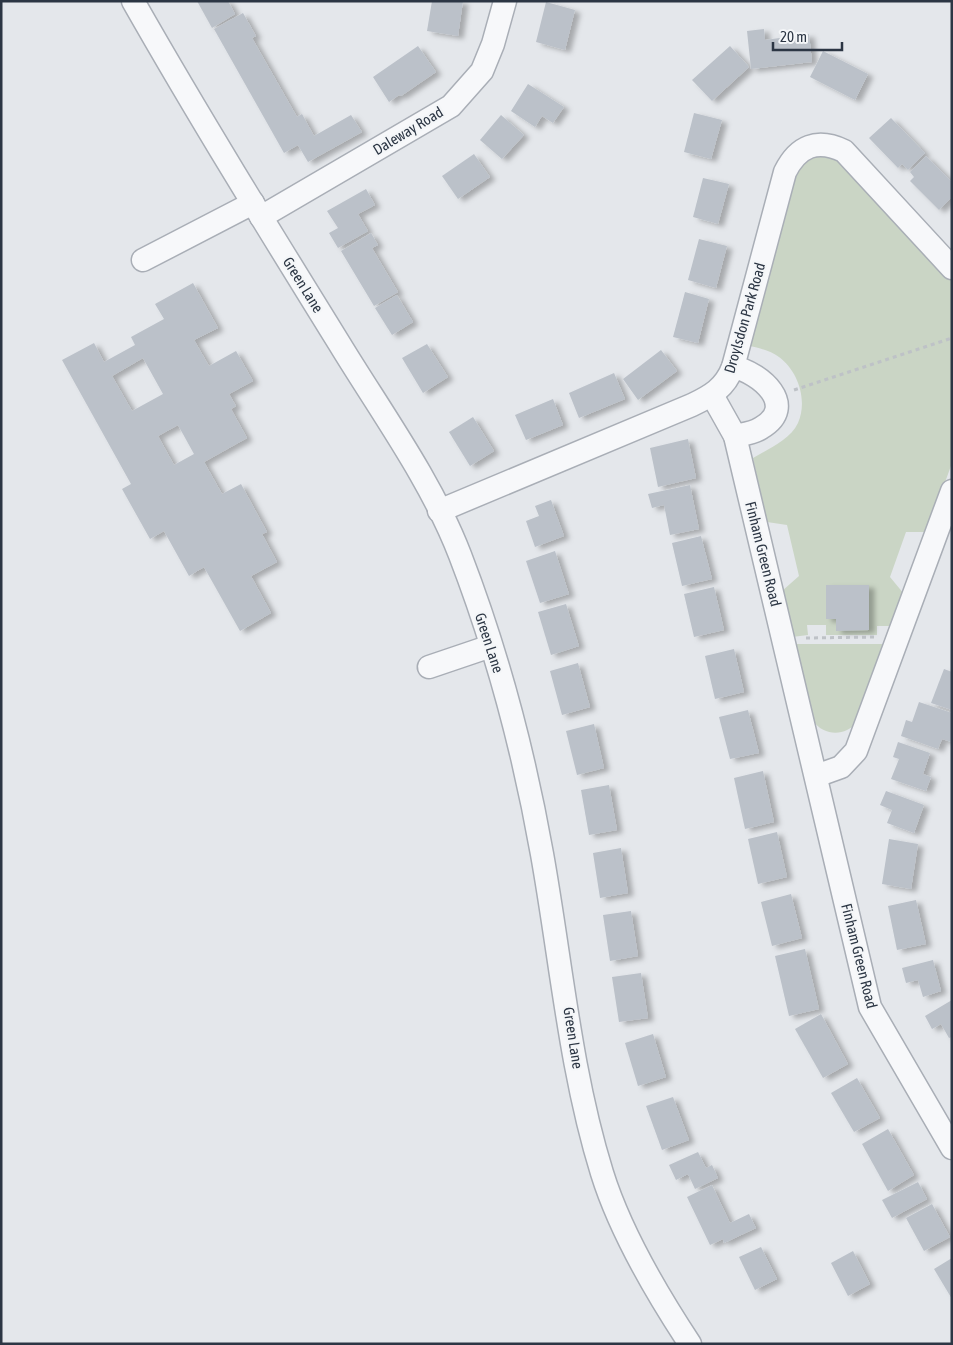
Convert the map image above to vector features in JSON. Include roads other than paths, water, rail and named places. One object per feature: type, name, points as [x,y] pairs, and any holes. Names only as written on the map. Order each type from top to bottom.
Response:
[{"type":"street","name":"Green Lane","points":[[133,1],[257,210],[413,464],[439,511],[459,553],[491,646],[526,776],[542,852],[582,1093],[603,1176],[635,1248],[666,1307],[690,1344]]},
{"type":"street","name":"Daleway Road","points":[[143,260],[257,210],[451,106],[482,70],[493,44],[505,1]]},
{"type":"street","name":"Droylsdon Park Road","points":[[439,511],[712,395],[725,383],[733,368],[785,172],[792,159],[800,151],[811,146],[822,145],[844,151],[952,268]]},
{"type":"street","points":[[733,368],[757,376],[774,393],[776,401],[772,417],[762,428],[735,436]]},
{"type":"street","name":"Finham Green Road","points":[[712,395],[735,436],[870,1006],[952,1148]]},
{"type":"street","points":[[816,776],[841,767],[856,751],[952,491]]},
{"type":"street","points":[[429,666],[491,646]]}]
